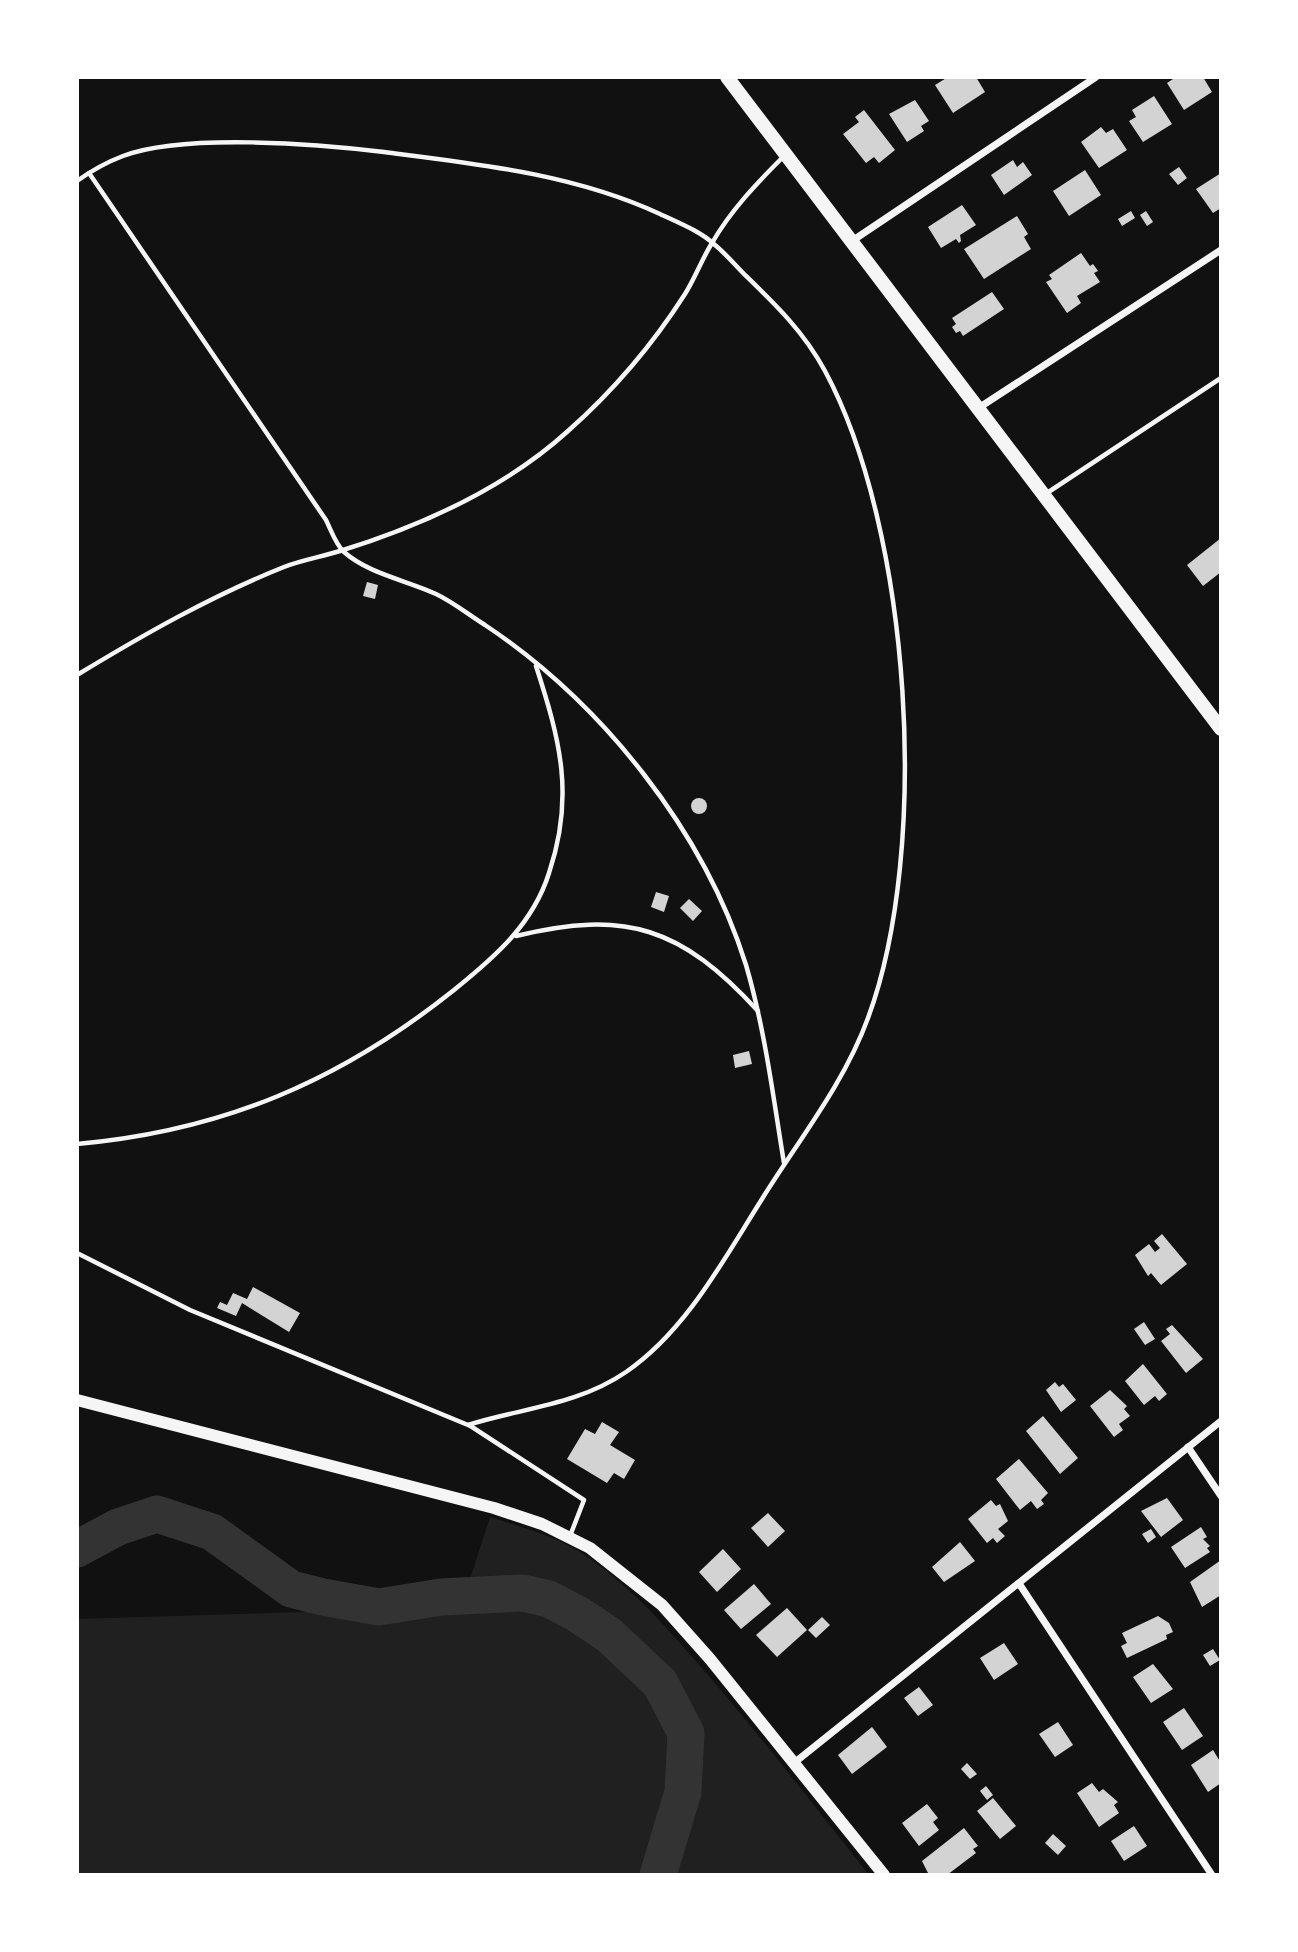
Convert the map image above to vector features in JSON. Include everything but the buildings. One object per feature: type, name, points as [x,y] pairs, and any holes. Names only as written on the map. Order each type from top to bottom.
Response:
[{"type":"main road","points":[[727,77],[1221,729]]},
{"type":"street","points":[[851,241],[1096,77]]},
{"type":"street","points":[[976,409],[1221,250]]},
{"type":"street","points":[[77,1400],[494,1508],[570,1537],[611,1563],[662,1605],[710,1659],[884,1875]]},
{"type":"street","points":[[794,1763],[1020,1585],[1221,1421]]},
{"type":"street","points":[[1188,1447],[1221,1496]]},
{"type":"street","points":[[1020,1585],[1212,1875]]},
{"type":"lane","points":[[77,181],[124,155],[192,144],[340,146],[530,173],[600,190],[645,207],[713,242],[778,305],[806,339],[846,416],[862,461],[880,531],[894,608],[902,685],[902,835],[890,943],[867,1021],[849,1059],[736,1241],[675,1327],[631,1369],[604,1386],[577,1397],[468,1424]]},
{"type":"lane","points":[[77,675],[150,631],[285,567],[342,551],[447,510],[494,486],[568,432],[605,396],[644,350],[685,293],[713,242],[754,186],[786,154]]},
{"type":"lane","points":[[89,173],[326,520],[342,551],[363,566],[438,595],[488,627],[536,665],[628,752],[671,813],[700,860],[727,916],[758,1011],[784,1163]]},
{"type":"lane","points":[[1044,496],[1221,378]]},
{"type":"lane","points":[[77,1144],[192,1126],[290,1093],[333,1072],[390,1037],[475,972],[515,936],[549,876],[564,796],[556,726],[536,665]]},
{"type":"lane","points":[[515,936],[586,922],[651,933],[681,944],[707,961],[758,1011]]},
{"type":"lane","points":[[77,1253],[190,1310],[468,1424],[584,1500],[570,1537]]},
{"type":"shaded area","points":[[490,1517],[538,1532],[573,1548],[600,1566],[647,1607],[724,1693],[869,1875],[77,1875],[77,1619],[461,1607]]},
{"type":"waterway","points":[[77,1549],[118,1527],[157,1514],[212,1532],[291,1589],[323,1597],[379,1607],[441,1597],[523,1593],[549,1599],[579,1615],[609,1635],[660,1683],[686,1733],[683,1792],[658,1875]]}]
